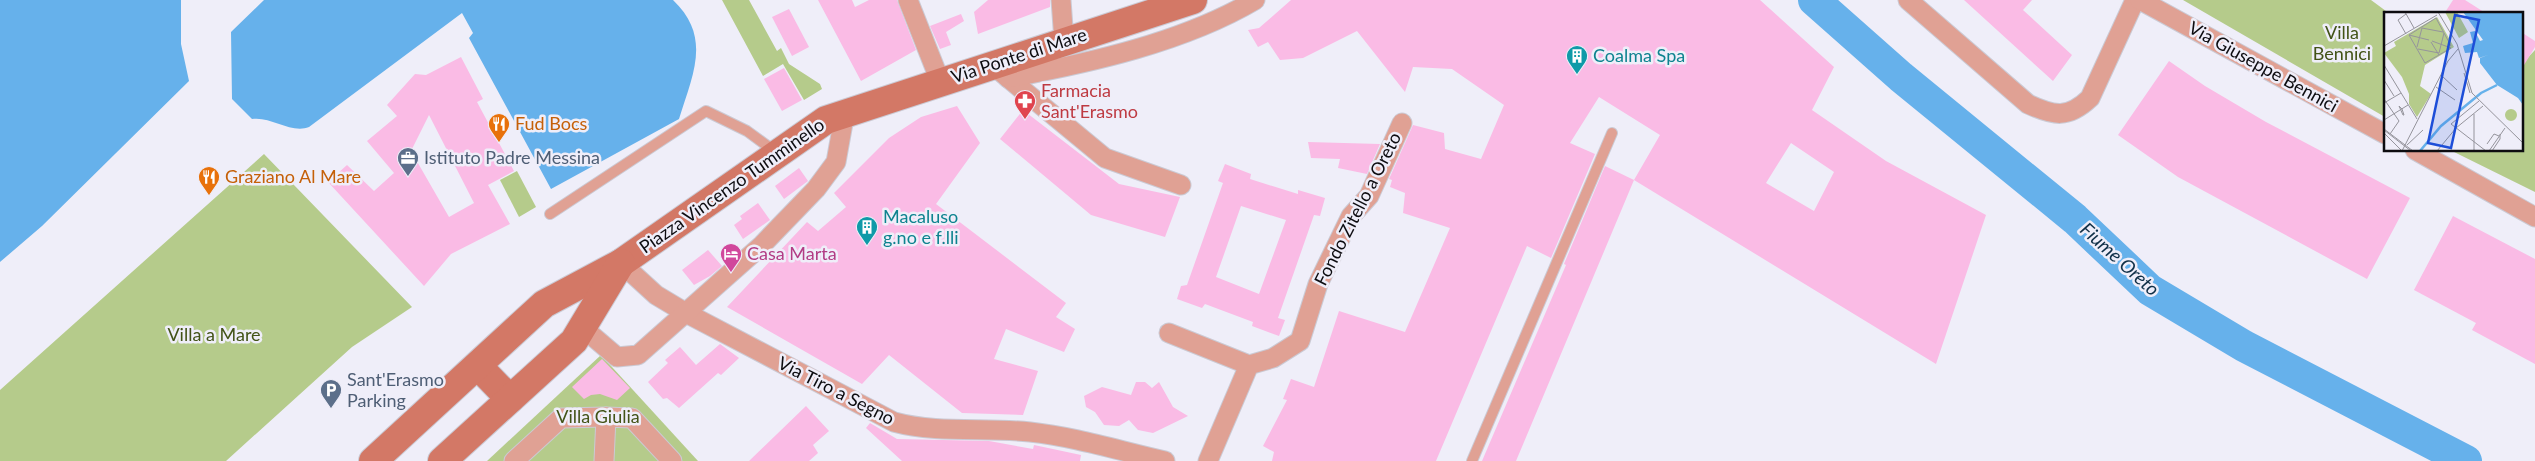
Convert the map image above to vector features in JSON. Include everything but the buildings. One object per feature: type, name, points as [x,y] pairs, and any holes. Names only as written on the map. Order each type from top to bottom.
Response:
[{"type":"main road","name":"Via Ponte di Mare","points":[[845,112],[940,81],[1001,71],[1064,41],[1193,0]]},
{"type":"main road","name":"Piazza Vincenzo Tumminello","points":[[373,461],[544,304],[621,263],[826,120],[845,112]]},
{"type":"main road","points":[[442,461],[574,341],[621,263]]},
{"type":"main road","points":[[478,366],[510,399]]},
{"type":"street","points":[[908,0],[940,81]]},
{"type":"street","points":[[1061,0],[1064,41]]},
{"type":"street","points":[[1001,71],[1057,69],[1179,36],[1225,18],[1255,0]]},
{"type":"street","points":[[1908,0],[2028,104],[2051,114],[2077,111],[2090,98],[2135,0]]},
{"type":"street","name":"Via Giuseppe Bennici","points":[[2140,0],[2384,133]]},
{"type":"street","points":[[1001,71],[1105,158],[1180,185]]},
{"type":"street","points":[[583,328],[617,358],[638,355],[762,245],[816,190],[836,162],[845,112]]},
{"type":"street","name":"Fondo Zitello a Oreto","points":[[1249,365],[1273,358],[1300,341],[1318,284],[1351,216],[1368,196],[1402,123]]},
{"type":"street","points":[[2417,151],[2535,217]]},
{"type":"street","name":"Via Tiro a Segno","points":[[621,263],[656,295],[686,313],[894,422],[914,428],[1029,432],[1057,436],[1165,461]]},
{"type":"street","points":[[1169,332],[1249,365],[1208,461]]},
{"type":"street","points":[[604,461],[606,417]]},
{"type":"street","points":[[514,461],[561,418],[606,417],[632,418],[672,461]]},
{"type":"lane","points":[[550,214],[706,112],[747,131],[778,154]]},
{"type":"lane","points":[[1472,461],[1612,134]]},
{"type":"green space","points":[[722,0],[749,0],[777,51],[781,48],[789,64],[820,84],[822,89],[804,100],[783,64],[763,76]]},
{"type":"green space","name":"Villa Bennici","points":[[2183,0],[2371,0],[2387,12],[2384,12],[2384,116]]},
{"type":"green space","points":[[2535,50],[2535,192],[2452,151],[2522,151],[2522,64]]},
{"type":"green space","name":"Villa a Mare","points":[[264,154],[412,307],[352,347],[226,461],[0,461],[0,390]]},
{"type":"green space","points":[[517,171],[536,207],[519,217],[500,180]]},
{"type":"green space","name":"Villa Giulia","points":[[601,355],[698,461],[487,461]]},
{"type":"water","points":[[0,0],[181,0],[181,44],[189,81],[42,226],[0,262]]},
{"type":"water","points":[[264,0],[673,0],[685,14],[692,28],[696,42],[694,71],[679,119],[551,189],[469,38],[473,33],[462,13],[309,127],[302,129],[266,120],[252,119],[232,99],[231,32]]},
{"type":"waterway","name":"Fiume Oreto","points":[[1814,0],[1901,77],[2075,219],[2150,290],[2244,346],[2466,461]]},
{"type":"place","name":"Coalma Spa","points":[[1577,75]]},
{"type":"place","name":"Farmacia Sant'Erasmo","points":[[1025,120]]},
{"type":"place","name":"Fud Bocs","points":[[499,143]]},
{"type":"place","name":"Istituto Padre Messina","points":[[408,177]]},
{"type":"place","name":"Graziano Al Mare","points":[[209,196]]},
{"type":"place","name":"Macaluso g.no e f.lli","points":[[867,246]]},
{"type":"place","name":"Casa Marta","points":[[731,273]]},
{"type":"place","name":"Sant'Erasmo Parking","points":[[331,409]]}]
